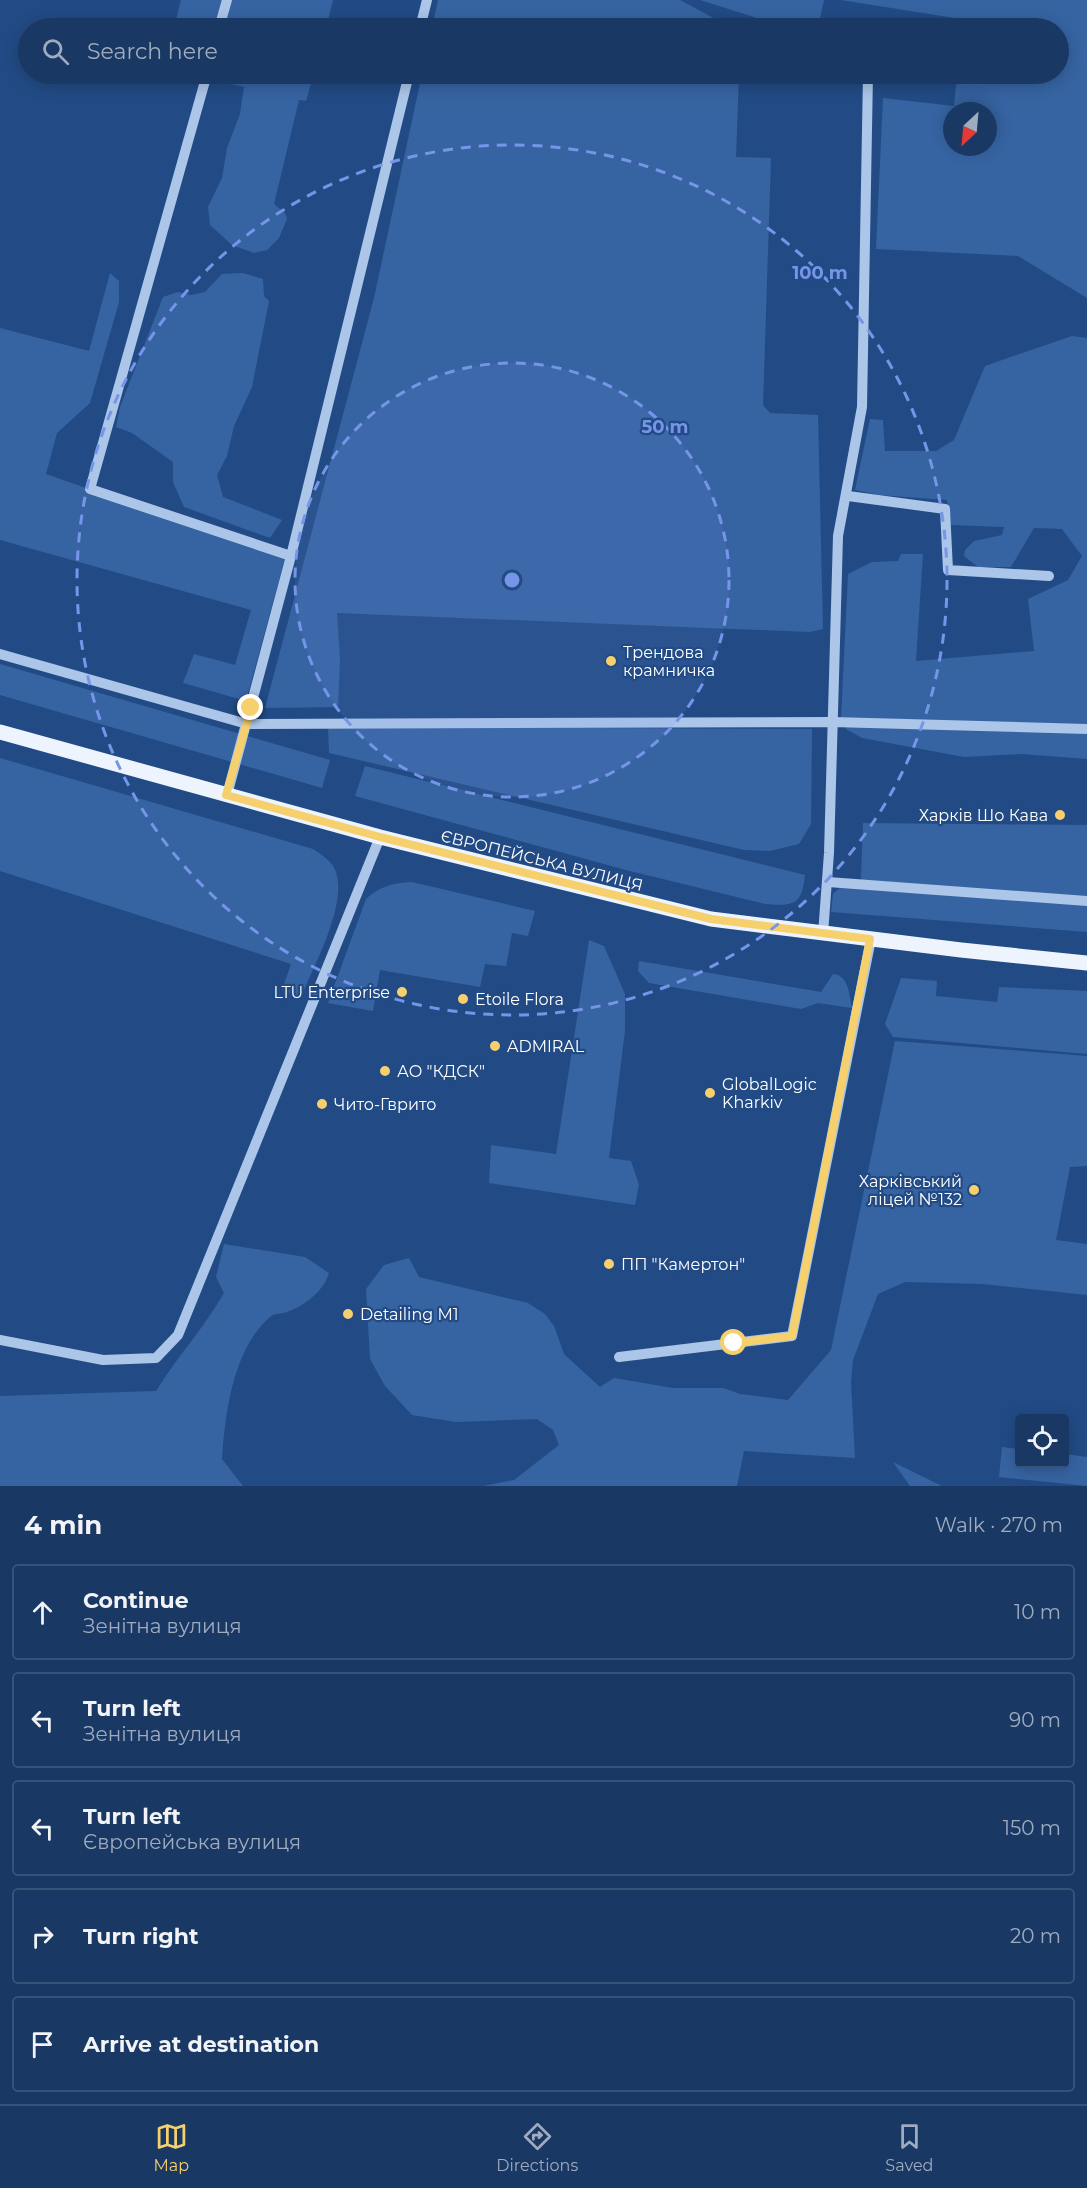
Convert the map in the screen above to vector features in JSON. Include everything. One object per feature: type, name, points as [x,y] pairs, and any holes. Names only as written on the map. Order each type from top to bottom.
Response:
[{"type":"main road","name":"ЄВРОПЕЙСЬКА ВУЛИЦЯ","points":[[0,732],[380,837],[711,919],[823,934],[1087,963]]},
{"type":"street","points":[[222,18],[227,0]]},
{"type":"street","points":[[422,18],[427,0]]},
{"type":"street","points":[[204,84],[90,489],[291,555]]},
{"type":"street","points":[[226,795],[291,555],[407,84]]},
{"type":"street","points":[[823,934],[828,882],[838,536],[848,496],[862,407],[868,84]]},
{"type":"street","points":[[848,496],[945,509],[948,570],[1049,576]]},
{"type":"street","points":[[0,654],[246,724],[832,722],[1087,729]]},
{"type":"street","points":[[0,1340],[103,1360],[156,1358],[178,1335],[380,837]]},
{"type":"street","points":[[828,882],[1087,901]]},
{"type":"street","points":[[619,1357],[792,1336],[870,939]]},
{"type":"shaded area","points":[[181,0],[333,0],[328,18],[176,18]]},
{"type":"shaded area","points":[[438,0],[680,0],[713,18],[434,18]]},
{"type":"shaded area","points":[[700,0],[824,0],[820,18],[757,18]]},
{"type":"shaded area","points":[[841,0],[1087,0],[1087,298],[1018,256],[876,249],[883,98],[943,105],[943,156],[997,156],[997,102],[954,102],[956,84],[1069,84],[1069,18],[955,18]]},
{"type":"shaded area","points":[[231,84],[311,84],[306,101],[299,100],[274,204],[285,213],[287,219],[279,238],[267,250],[254,253],[232,245],[210,225],[208,207],[222,178],[227,148],[240,114],[244,87]]},
{"type":"shaded area","points":[[420,84],[739,84],[736,157],[771,158],[763,405],[770,413],[818,415],[823,629],[810,632],[337,613],[340,660],[338,707],[265,708],[374,298]]},
{"type":"shaded area","points":[[110,273],[119,281],[119,302],[90,403],[57,433],[46,474],[285,558],[246,701],[183,683],[194,654],[235,665],[251,610],[0,540],[0,328],[89,351]]},
{"type":"shaded area","points":[[243,273],[263,279],[264,296],[269,301],[252,387],[234,426],[227,456],[217,475],[223,497],[282,520],[270,538],[184,507],[173,482],[173,462],[132,433],[116,427],[120,407],[163,297],[178,292],[191,295],[205,292],[222,274]]},
{"type":"shaded area","points":[[1072,336],[1087,338],[1087,759],[1021,754],[964,757],[862,738],[846,729],[848,719],[841,719],[848,574],[872,562],[898,561],[901,554],[923,554],[916,661],[1034,651],[1028,599],[1068,580],[1082,556],[1062,529],[1034,528],[1011,567],[978,567],[964,556],[965,550],[974,541],[1002,535],[1004,527],[951,525],[947,500],[879,495],[855,490],[870,419],[883,420],[885,451],[936,451],[954,440],[985,366]]},
{"type":"shaded area","points":[[0,664],[330,760],[322,788],[0,695]]},
{"type":"shaded area","points":[[328,727],[812,729],[811,824],[799,844],[770,851],[744,850],[329,753]]},
{"type":"shaded area","points":[[0,758],[313,849],[323,856],[336,872],[337,901],[328,935],[301,997],[282,990],[291,964],[0,871]]},
{"type":"shaded area","points":[[365,766],[805,875],[804,885],[794,902],[783,905],[765,904],[626,870],[355,796]]},
{"type":"shaded area","points":[[863,823],[1087,825],[1087,897],[861,880]]},
{"type":"shaded area","points":[[412,882],[535,911],[528,936],[512,933],[506,966],[485,964],[480,987],[380,970],[373,1011],[328,1003],[366,899],[387,886]]},
{"type":"shaded area","points":[[843,885],[1087,903],[1087,932],[831,912],[833,894]]},
{"type":"shaded area","points":[[589,940],[604,946],[625,994],[625,1031],[609,1158],[631,1161],[639,1185],[635,1205],[489,1183],[491,1145],[556,1154]]},
{"type":"shaded area","points":[[639,961],[821,992],[833,974],[838,975],[845,982],[852,1008],[818,1003],[801,1009],[649,983],[638,971]]},
{"type":"shaded area","points":[[901,978],[937,981],[936,996],[997,1002],[999,987],[1087,991],[1087,1054],[893,1037],[885,1024]]},
{"type":"shaded area","points":[[895,1041],[1087,1056],[1087,1166],[1070,1167],[1056,1240],[1087,1244],[1087,1295],[982,1284],[905,1282],[878,1294],[853,1360],[851,1382],[855,1458],[744,1451],[737,1486],[483,1486],[514,1480],[559,1445],[553,1430],[537,1419],[456,1422],[412,1415],[385,1386],[370,1359],[366,1289],[384,1265],[409,1258],[419,1277],[528,1303],[545,1314],[554,1326],[564,1354],[600,1387],[614,1378],[673,1388],[723,1388],[740,1394],[788,1400],[831,1350]]},
{"type":"shaded area","points":[[224,1244],[305,1257],[329,1273],[323,1286],[306,1302],[287,1312],[270,1317],[257,1330],[239,1364],[229,1403],[222,1459],[243,1486],[0,1486],[0,1396],[156,1391],[224,1293],[216,1277]]},
{"type":"shaded area","points":[[1002,1447],[1015,1449],[1015,1468],[1069,1468],[1069,1455],[1087,1457],[1087,1486],[999,1477]]},
{"type":"shaded area","points":[[893,1462],[942,1486],[910,1486]]},
{"type":"place","name":"Трендова крамничка","points":[[611,661]]},
{"type":"place","name":"Харків Шо Кава","points":[[1060,815]]},
{"type":"place","name":"LTU Enterprise","points":[[402,992]]},
{"type":"place","name":"Etoile Flora","points":[[463,999]]},
{"type":"place","name":"ADMIRAL","points":[[495,1046]]},
{"type":"place","name":"АО \"КДСК\"","points":[[385,1071]]},
{"type":"place","name":"GlobalLogic Kharkiv","points":[[710,1093]]},
{"type":"place","name":"Чито-Гврито","points":[[322,1104]]},
{"type":"place","name":"Харківський ліцей №132","points":[[974,1190]]},
{"type":"place","name":"ПП \"Камертон\"","points":[[609,1264]]},
{"type":"place","name":"Detailing M1","points":[[348,1314]]},
{"type":"route","points":[[251,708],[226,795],[380,837],[711,919],[870,939],[792,1336],[734,1343]]}]
